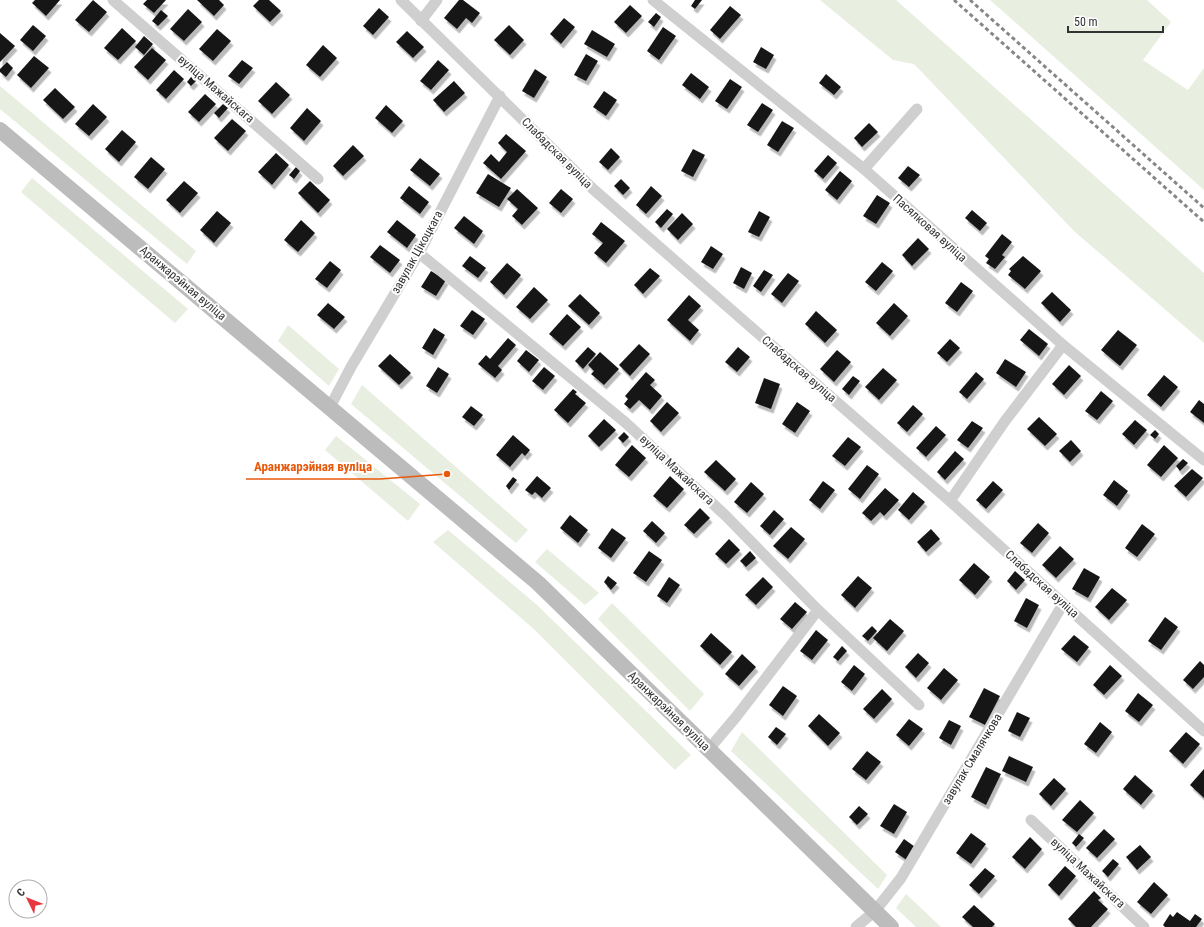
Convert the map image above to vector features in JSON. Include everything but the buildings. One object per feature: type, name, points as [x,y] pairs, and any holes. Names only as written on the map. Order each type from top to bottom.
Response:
[{"type":"main road","name":"Аранжарэйная вуліца","points":[[0,130],[538,583],[892,927]]},
{"type":"street","name":"вуліца Мажайскага","points":[[113,0],[318,179]]},
{"type":"street","name":"Слабадская вуліца","points":[[401,0],[593,189],[950,501],[1204,732]]},
{"type":"street","points":[[421,21],[437,0]]},
{"type":"street","name":"Пасялковая вуліца","points":[[653,0],[864,169],[1063,345],[1204,460]]},
{"type":"street","name":"завулак Цікоцкага","points":[[330,407],[351,367],[419,253],[500,96]]},
{"type":"street","points":[[864,169],[917,109]]},
{"type":"street","name":"вуліца Мажайскага","points":[[419,253],[626,423],[726,516],[818,610],[919,706]]},
{"type":"street","points":[[950,501],[1006,421],[1063,345]]},
{"type":"street","name":"завулак Смалячкова","points":[[856,927],[875,911],[902,878],[1063,604]]},
{"type":"street","points":[[709,749],[736,717],[818,610]]},
{"type":"street","name":"вуліца Мажайскага","points":[[1031,820],[1144,927]]},
{"type":"shaded area","points":[[820,0],[896,0],[1204,273],[1204,343],[1075,232],[914,64],[893,60]]},
{"type":"shaded area","points":[[990,0],[1147,0],[1171,22],[1143,60],[1188,90],[1204,68],[1204,190]]},
{"type":"shaded area","points":[[0,86],[196,251],[187,264],[0,109]]},
{"type":"shaded area","points":[[32,178],[188,309],[175,323],[21,192]]},
{"type":"shaded area","points":[[288,325],[339,369],[329,386],[278,341]]},
{"type":"shaded area","points":[[362,385],[528,530],[516,543],[351,404]]},
{"type":"shaded area","points":[[336,436],[420,504],[408,521],[325,450]]},
{"type":"shaded area","points":[[448,530],[537,605],[691,755],[675,770],[536,631],[433,542]]},
{"type":"shaded area","points":[[547,549],[599,593],[585,605],[535,562]]},
{"type":"shaded area","points":[[612,603],[704,694],[690,711],[598,619]]},
{"type":"shaded area","points":[[742,732],[887,875],[878,889],[731,751]]},
{"type":"shaded area","points":[[906,894],[941,927],[916,927],[896,908]]},
{"type":"railway","points":[[954,0],[1204,222]]},
{"type":"railway","points":[[970,0],[1204,208]]},
{"type":"place","name":"Аранжарэйная вуліца","points":[[447,474]]}]
